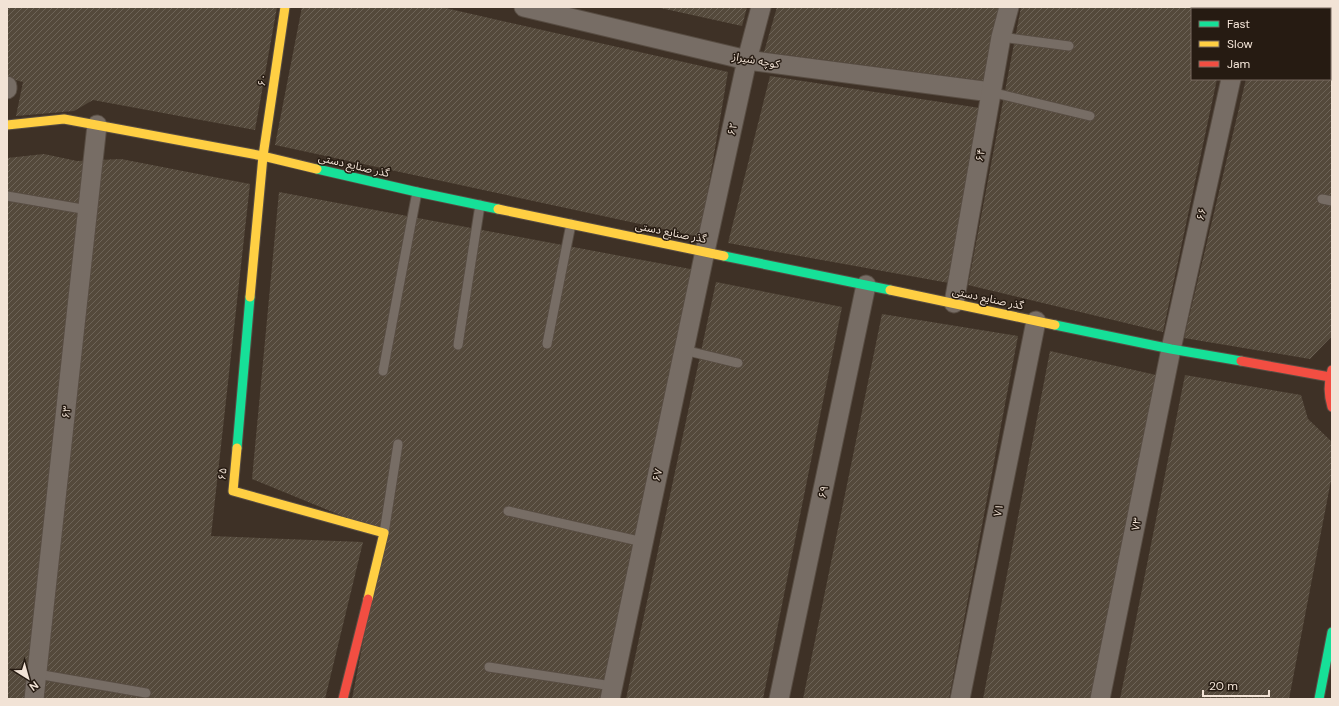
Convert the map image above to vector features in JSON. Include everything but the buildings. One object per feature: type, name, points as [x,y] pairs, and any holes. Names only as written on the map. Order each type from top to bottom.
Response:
[{"type":"main road","name":"۶۰","points":[[263,156],[285,7]]},
{"type":"main road","name":"گذر صنایع دستی","points":[[7,125],[64,118],[263,156],[417,192],[1171,349],[1331,374]]},
{"type":"main road","name":"۶۵","points":[[263,156],[233,491],[384,533]]},
{"type":"main road","points":[[1331,374],[1329,392],[1332,407]]},
{"type":"main road","points":[[343,699],[384,533]]},
{"type":"main road","points":[[1319,699],[1332,632]]},
{"type":"street","name":"کوچه شیراز","points":[[524,7],[747,60],[991,92]]},
{"type":"street","name":"۶۲","points":[[705,251],[747,60],[761,7]]},
{"type":"street","name":"۶۴","points":[[954,304],[1001,37],[1009,7]]},
{"type":"street","name":"۶۶","points":[[1171,349],[1231,80]]},
{"type":"street","name":"۶۳","points":[[34,699],[38,674],[96,125]]},
{"type":"street","name":"۶۷","points":[[611,693],[705,251]]},
{"type":"street","name":"۶۹","points":[[779,699],[866,286]]},
{"type":"street","name":"۷۱","points":[[960,699],[1036,321]]},
{"type":"street","name":"۷۳","points":[[1100,699],[1171,349]]},
{"type":"lane","points":[[1001,37],[1069,46]]},
{"type":"lane","points":[[991,92],[1090,116]]},
{"type":"lane","points":[[383,371],[417,192]]},
{"type":"lane","points":[[7,196],[88,210]]},
{"type":"lane","points":[[1322,199],[1332,201]]},
{"type":"lane","points":[[458,345],[480,205]]},
{"type":"lane","points":[[547,344],[571,224]]},
{"type":"lane","points":[[684,350],[738,364]]},
{"type":"lane","points":[[384,533],[398,444]]},
{"type":"lane","points":[[508,511],[643,542]]},
{"type":"lane","points":[[489,667],[611,693]]},
{"type":"lane","points":[[38,674],[146,693]]},
{"type":"traffic: fast","points":[[317,169],[498,209]]},
{"type":"traffic: fast","points":[[724,256],[890,290]]},
{"type":"traffic: fast","points":[[237,448],[250,297]]},
{"type":"traffic: fast","points":[[1055,325],[1171,349],[1241,361]]},
{"type":"traffic: fast","points":[[1319,699],[1332,632]]},
{"type":"traffic: slow","points":[[250,297],[263,156],[285,7]]},
{"type":"traffic: slow","points":[[7,125],[64,119],[263,156],[317,169]]},
{"type":"traffic: slow","points":[[498,209],[724,256]]},
{"type":"traffic: slow","points":[[890,290],[1055,325]]},
{"type":"traffic: slow","points":[[237,448],[233,491],[384,533],[368,599]]},
{"type":"traffic: jam","points":[[1241,361],[1330,377]]},
{"type":"traffic: jam","points":[[1332,370],[1329,388],[1332,407]]},
{"type":"traffic: jam","points":[[343,699],[368,599]]}]
